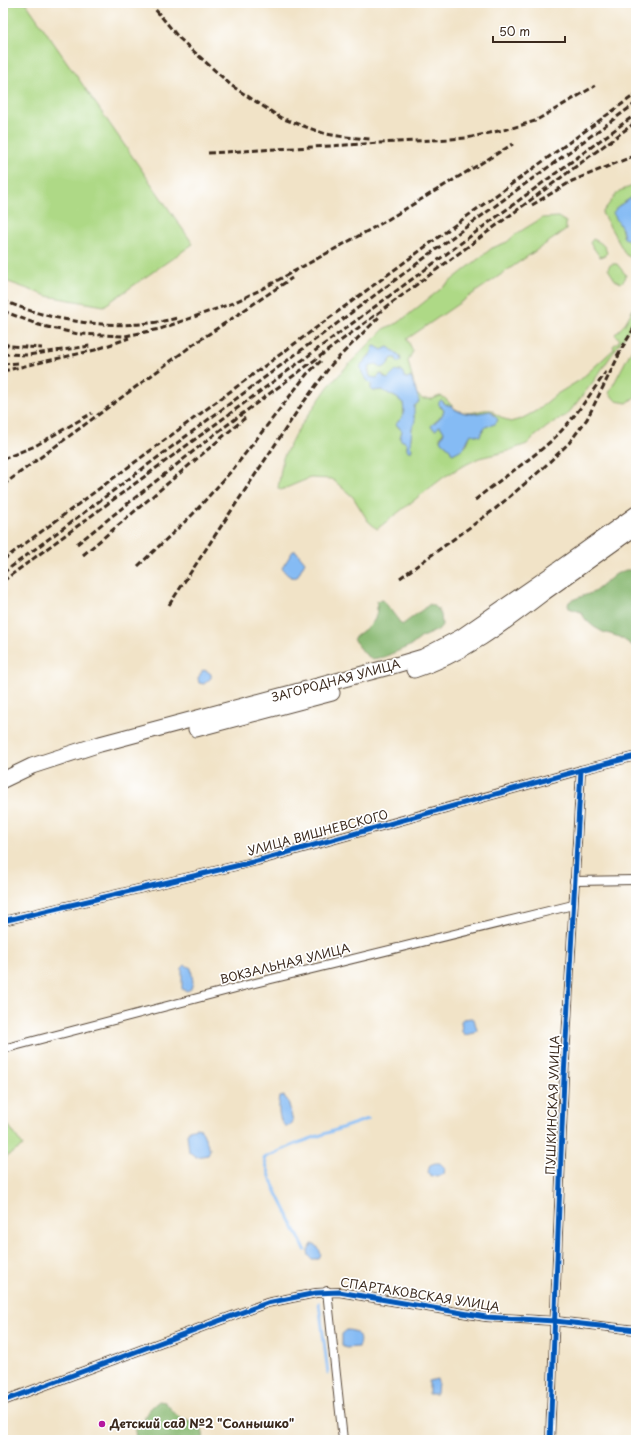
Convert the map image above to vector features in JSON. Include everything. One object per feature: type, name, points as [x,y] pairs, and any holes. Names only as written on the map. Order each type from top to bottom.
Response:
[{"type":"highway","name":"ЗАГОРОДНАЯ УЛИЦА","points":[[3,780],[32,766],[100,744],[389,668],[431,653],[461,637],[494,615],[636,514]]},
{"type":"highway","name":"ЗАГОРОДНАЯ УЛИЦА","points":[[3,790],[37,774],[78,760],[359,686],[435,663],[469,645],[494,629],[636,527]]},
{"type":"street","name":"УЛИЦА ВИШНЕВСКОГО","points":[[3,921],[257,861],[636,756]]},
{"type":"street","name":"ПУШКИНСКАЯ УЛИЦА","points":[[550,1440],[564,1069],[581,770]]},
{"type":"street","points":[[574,881],[636,880]]},
{"type":"street","name":"ВОКЗАЛЬНАЯ УЛИЦА","points":[[3,1049],[251,984],[573,905]]},
{"type":"street","points":[[327,1291],[343,1440]]},
{"type":"street","name":"СПАРТАКОВСКАЯ УЛИЦА","points":[[3,1401],[267,1303],[327,1291],[486,1317],[555,1321],[636,1330]]},
{"type":"green space","points":[[3,3],[26,3],[193,244],[104,306],[47,296],[3,280]]},
{"type":"green space","points":[[636,185],[636,198],[631,198],[617,207],[623,236],[630,241],[636,239],[636,260],[626,255],[602,213],[619,191]]},
{"type":"green space","points":[[558,217],[566,222],[566,230],[407,339],[413,351],[408,361],[414,384],[412,378],[405,378],[402,371],[395,372],[388,379],[386,379],[383,374],[380,374],[376,379],[370,377],[369,369],[371,365],[377,364],[382,368],[386,366],[392,358],[396,358],[400,362],[400,356],[388,347],[382,350],[375,346],[373,347],[372,352],[361,365],[361,368],[364,376],[371,384],[371,389],[373,391],[382,390],[403,403],[402,416],[398,421],[397,426],[402,431],[400,438],[401,440],[407,443],[407,450],[411,452],[412,449],[410,446],[412,428],[415,419],[414,407],[415,404],[418,403],[417,394],[422,399],[432,399],[440,396],[443,397],[455,409],[467,413],[492,410],[494,413],[510,422],[521,419],[536,411],[557,394],[580,380],[614,349],[613,346],[620,340],[615,334],[624,325],[636,304],[636,318],[593,382],[567,415],[555,421],[527,444],[505,452],[479,458],[444,477],[377,529],[368,521],[353,497],[332,479],[310,478],[281,490],[278,488],[283,458],[295,434],[328,387],[349,364],[385,328],[398,323],[492,248],[507,242],[516,234],[542,218]],"holes":[[[443,401],[445,404],[460,412],[474,414],[492,412],[498,420],[495,424],[486,427],[480,436],[471,433],[467,444],[453,454],[450,449],[440,440],[440,437],[444,432],[441,427],[439,426],[435,430],[431,427],[441,417],[444,410],[440,407]]]},
{"type":"green space","points":[[593,239],[604,246],[607,253],[604,256],[600,257],[590,243]]},
{"type":"green space","points":[[612,264],[617,264],[626,275],[625,279],[621,283],[615,280],[608,269]]},
{"type":"green space","points":[[636,346],[636,396],[627,403],[616,401],[609,393],[633,347]]},
{"type":"green space","points":[[630,570],[636,574],[636,648],[620,637],[603,632],[594,627],[586,620],[581,612],[569,608],[568,605],[572,600],[594,592],[616,574]]},
{"type":"green space","points":[[383,600],[402,625],[430,604],[438,609],[441,615],[442,625],[438,630],[422,637],[412,645],[384,657],[372,659],[365,654],[353,639],[372,623],[376,615],[377,601]]},
{"type":"green space","points":[[9,1126],[23,1146],[3,1159],[3,1130]]},
{"type":"green space","points":[[159,1401],[165,1402],[178,1416],[196,1424],[202,1430],[203,1440],[136,1440],[135,1430],[144,1424],[145,1416]]},
{"type":"water","points":[[631,198],[636,198],[636,239],[630,241],[624,238],[622,229],[613,213],[617,207]]},
{"type":"water","points":[[375,346],[382,350],[388,347],[399,355],[401,360],[400,362],[397,362],[396,358],[392,358],[386,366],[382,368],[377,364],[371,365],[368,370],[370,377],[377,378],[381,374],[388,379],[396,371],[402,371],[405,378],[411,378],[416,390],[419,402],[414,406],[415,421],[412,428],[410,446],[412,449],[411,452],[407,450],[407,443],[401,440],[400,438],[402,431],[396,424],[402,418],[404,410],[403,403],[382,390],[373,391],[371,389],[371,384],[361,371],[361,365],[372,353],[373,347]]},
{"type":"water","points":[[441,400],[456,410],[465,413],[473,414],[491,411],[498,420],[495,424],[484,428],[480,436],[471,434],[463,448],[452,454],[450,449],[440,440],[444,432],[441,427],[439,426],[436,430],[431,427],[441,417],[444,410],[439,405]]},
{"type":"water","points":[[293,551],[296,551],[305,562],[297,577],[288,575],[282,568]]},
{"type":"water","points":[[203,670],[211,674],[211,678],[204,684],[199,683],[198,678]]},
{"type":"water","points":[[185,965],[191,968],[193,982],[191,989],[187,991],[182,989],[182,968]]},
{"type":"water","points":[[463,1019],[474,1019],[477,1030],[475,1033],[465,1035],[462,1032],[461,1021]]},
{"type":"water","points":[[284,1096],[288,1101],[293,1122],[289,1126],[285,1126],[279,1113],[280,1097]]},
{"type":"water","points":[[196,1128],[201,1129],[210,1149],[208,1155],[196,1157],[189,1152],[187,1134],[189,1130]]},
{"type":"water","points":[[440,1163],[445,1168],[444,1174],[438,1177],[431,1176],[428,1172],[430,1165]]},
{"type":"water","points":[[312,1244],[315,1244],[320,1252],[321,1255],[319,1259],[312,1259],[309,1256],[308,1251]]},
{"type":"water","points":[[347,1330],[354,1331],[358,1335],[360,1341],[358,1347],[346,1348],[342,1346],[342,1334]]},
{"type":"water","points":[[437,1379],[437,1394],[429,1394],[429,1381]]},
{"type":"waterway","points":[[305,1250],[273,1185],[264,1158],[298,1143],[368,1119]]},
{"type":"waterway","points":[[319,1303],[328,1373]]},
{"type":"railway","points":[[150,3],[179,38],[232,86],[281,118],[326,134],[371,139]]},
{"type":"railway","points":[[208,153],[467,138],[512,128],[535,121],[595,86]]},
{"type":"railway","points":[[3,560],[448,230],[636,94]]},
{"type":"railway","points":[[3,573],[454,236],[636,103]]},
{"type":"railway","points":[[3,581],[636,114]]},
{"type":"railway","points":[[77,544],[215,434],[636,122]]},
{"type":"railway","points":[[3,311],[39,325],[78,334],[125,336],[160,329],[233,303],[260,290],[382,223],[513,144]]},
{"type":"railway","points":[[532,205],[572,181],[636,155]]},
{"type":"railway","points":[[3,485],[194,344],[292,278]]},
{"type":"railway","points":[[3,300],[22,308],[43,314],[88,323],[112,325],[134,324],[177,318]]},
{"type":"railway","points":[[169,605],[300,407],[332,364],[379,317]]},
{"type":"railway","points":[[617,356],[636,325]]},
{"type":"railway","points":[[3,371],[95,350],[129,338]]},
{"type":"railway","points":[[3,343],[10,346],[42,348]]},
{"type":"railway","points":[[3,354],[28,355],[90,346]]},
{"type":"railway","points":[[400,578],[495,509],[541,470],[569,443],[587,419],[621,351]]},
{"type":"railway","points":[[138,566],[193,514],[234,468],[307,374],[321,361]]},
{"type":"railway","points":[[3,364],[18,363]]},
{"type":"railway","points":[[475,500],[550,442],[566,426],[606,372]]},
{"type":"railway","points":[[3,459],[35,446],[92,413]]},
{"type":"railway","points":[[83,555],[245,418]]},
{"type":"cycle path","points":[[3,921],[257,861],[636,756]]},
{"type":"cycle path","points":[[550,1440],[564,1077],[581,770]]},
{"type":"cycle path","points":[[3,1401],[267,1303],[316,1293],[339,1292],[486,1317],[555,1321],[636,1330]]},
{"type":"place","name":"Детский сад №2 \"Солнышко\"","points":[[102,1424]]}]
